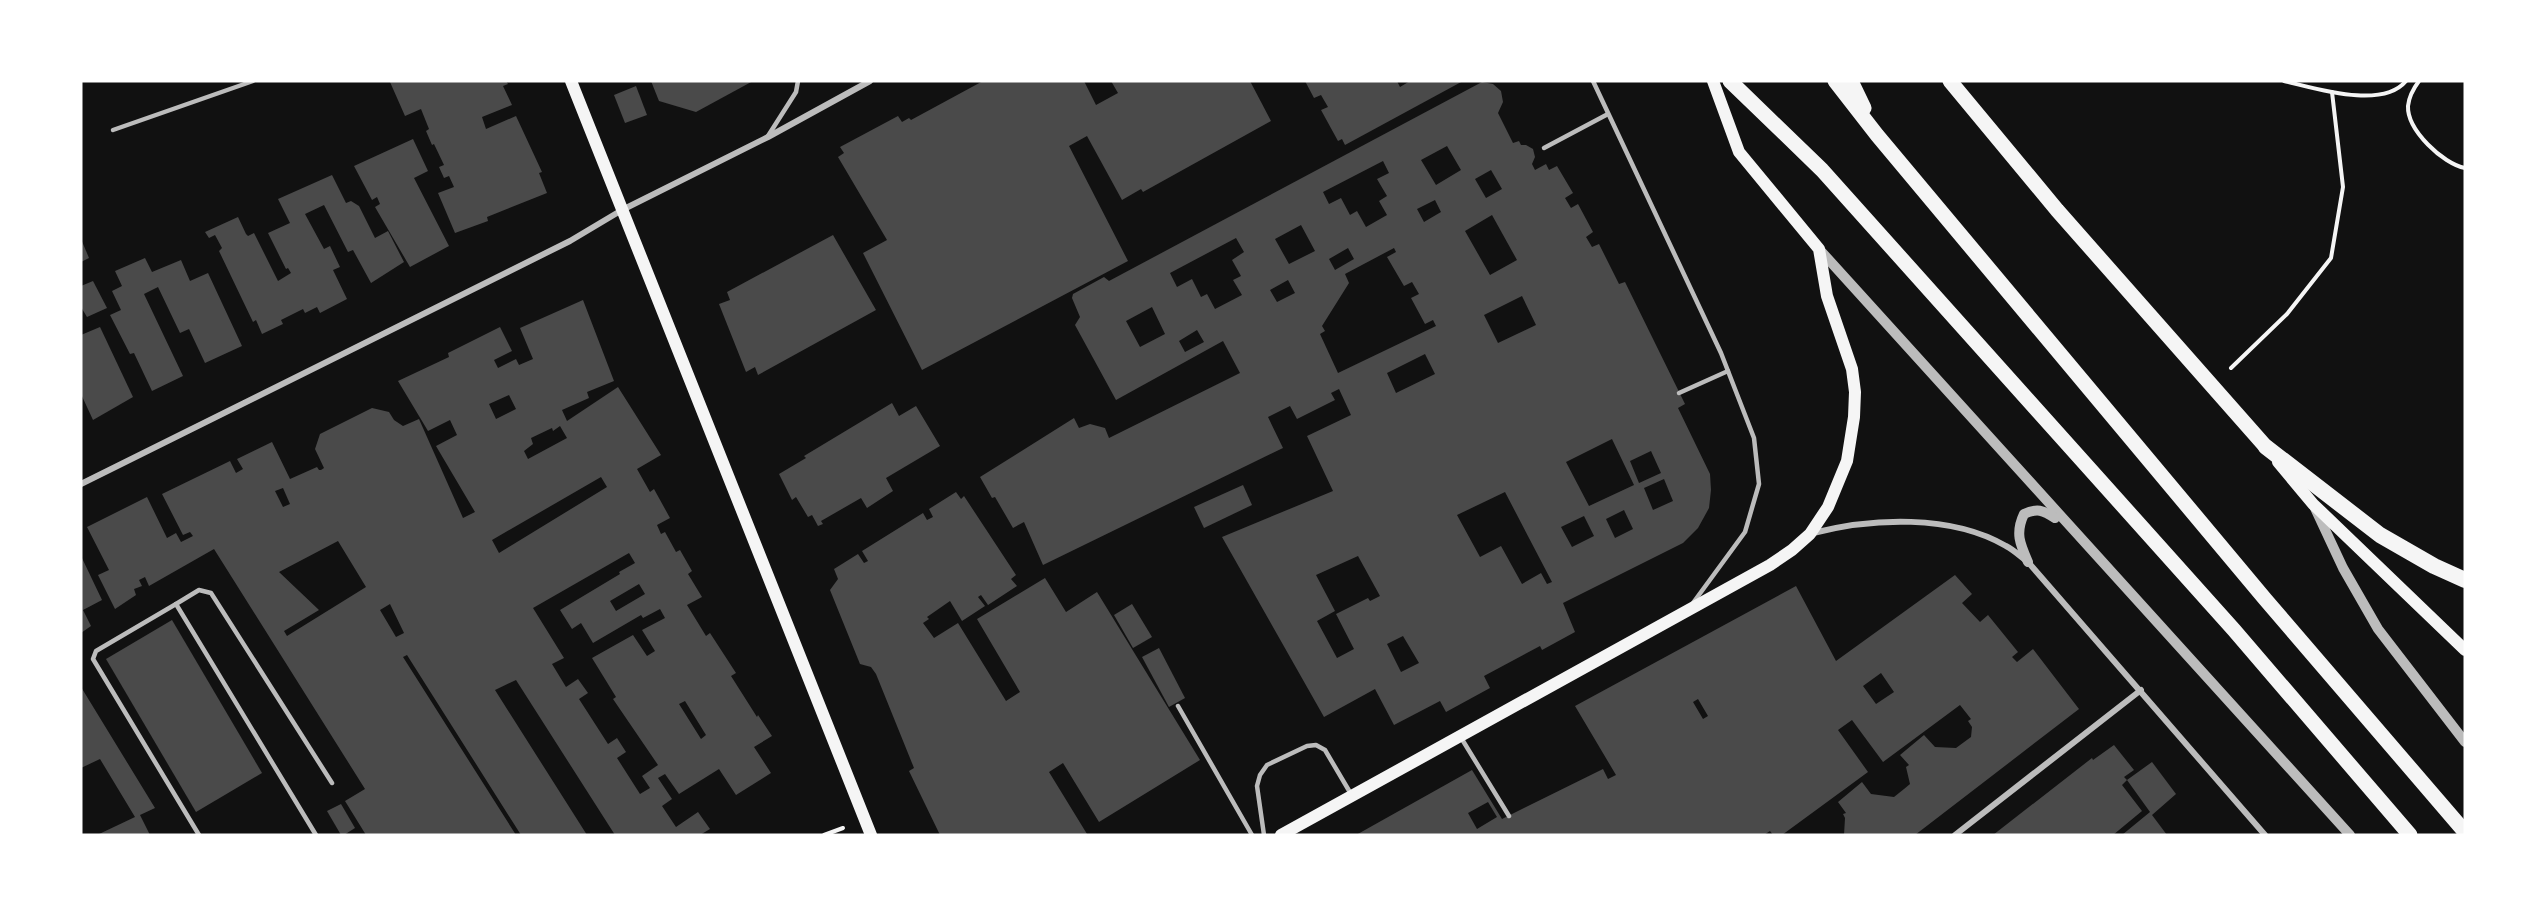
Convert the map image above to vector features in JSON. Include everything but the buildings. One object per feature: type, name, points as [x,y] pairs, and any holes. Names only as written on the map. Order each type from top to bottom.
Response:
[{"type":"highway","points":[[2266,447],[2380,535],[2434,566],[2465,580]]},
{"type":"main road","points":[[571,81],[871,835]]},
{"type":"main road","points":[[1281,835],[1770,565],[1810,534],[1828,507],[1844,470],[1851,441],[1855,392],[1852,369],[1827,296],[1819,249],[1739,152],[1713,81]]},
{"type":"main road","points":[[1730,81],[1822,171],[2234,630],[2410,835]]},
{"type":"main road","points":[[1835,81],[1877,135],[2265,599],[2465,832]]},
{"type":"main road","points":[[1851,81],[1877,135]]},
{"type":"main road","points":[[1950,81],[2057,210],[2266,447],[2313,504],[2465,650]]},
{"type":"street","points":[[81,484],[570,241],[622,210],[768,137],[870,81]]},
{"type":"street","points":[[1819,249],[2073,532],[2350,835]]},
{"type":"street","points":[[2313,504],[2343,568],[2378,628],[2465,742]]},
{"type":"street","points":[[2028,562],[2018,540],[2018,526],[2024,514],[2036,509],[2045,511],[2073,532]]},
{"type":"street","points":[[1810,534],[1836,527],[1870,523],[1941,524],[1980,534],[2007,546],[2028,562],[2265,835]]},
{"type":"street","points":[[1955,835],[2140,690]]},
{"type":"lane","points":[[114,130],[253,81]]},
{"type":"lane","points":[[768,137],[796,92],[798,81]]},
{"type":"lane","points":[[1593,81],[1728,371],[1754,438],[1759,484],[1745,532],[1689,609]]},
{"type":"lane","points":[[1544,148],[1608,114]]},
{"type":"lane","points":[[1679,393],[1728,371]]},
{"type":"lane","points":[[199,835],[93,659],[96,651],[199,590],[211,593],[332,783]]},
{"type":"lane","points":[[176,604],[316,835]]},
{"type":"lane","points":[[1178,706],[1252,835]]},
{"type":"lane","points":[[1460,736],[1509,816]]},
{"type":"lane","points":[[1264,835],[1257,786],[1260,775],[1268,765],[1307,746],[1316,745],[1325,750],[1352,796]]},
{"type":"path","points":[[2284,81],[2332,92],[2376,96],[2393,91],[2406,81]]},
{"type":"path","points":[[2419,81],[2410,94],[2408,109],[2416,131],[2435,151],[2454,166],[2465,168]]},
{"type":"path","points":[[2212,385],[2287,314],[2331,258],[2343,187],[2332,92]]}]
